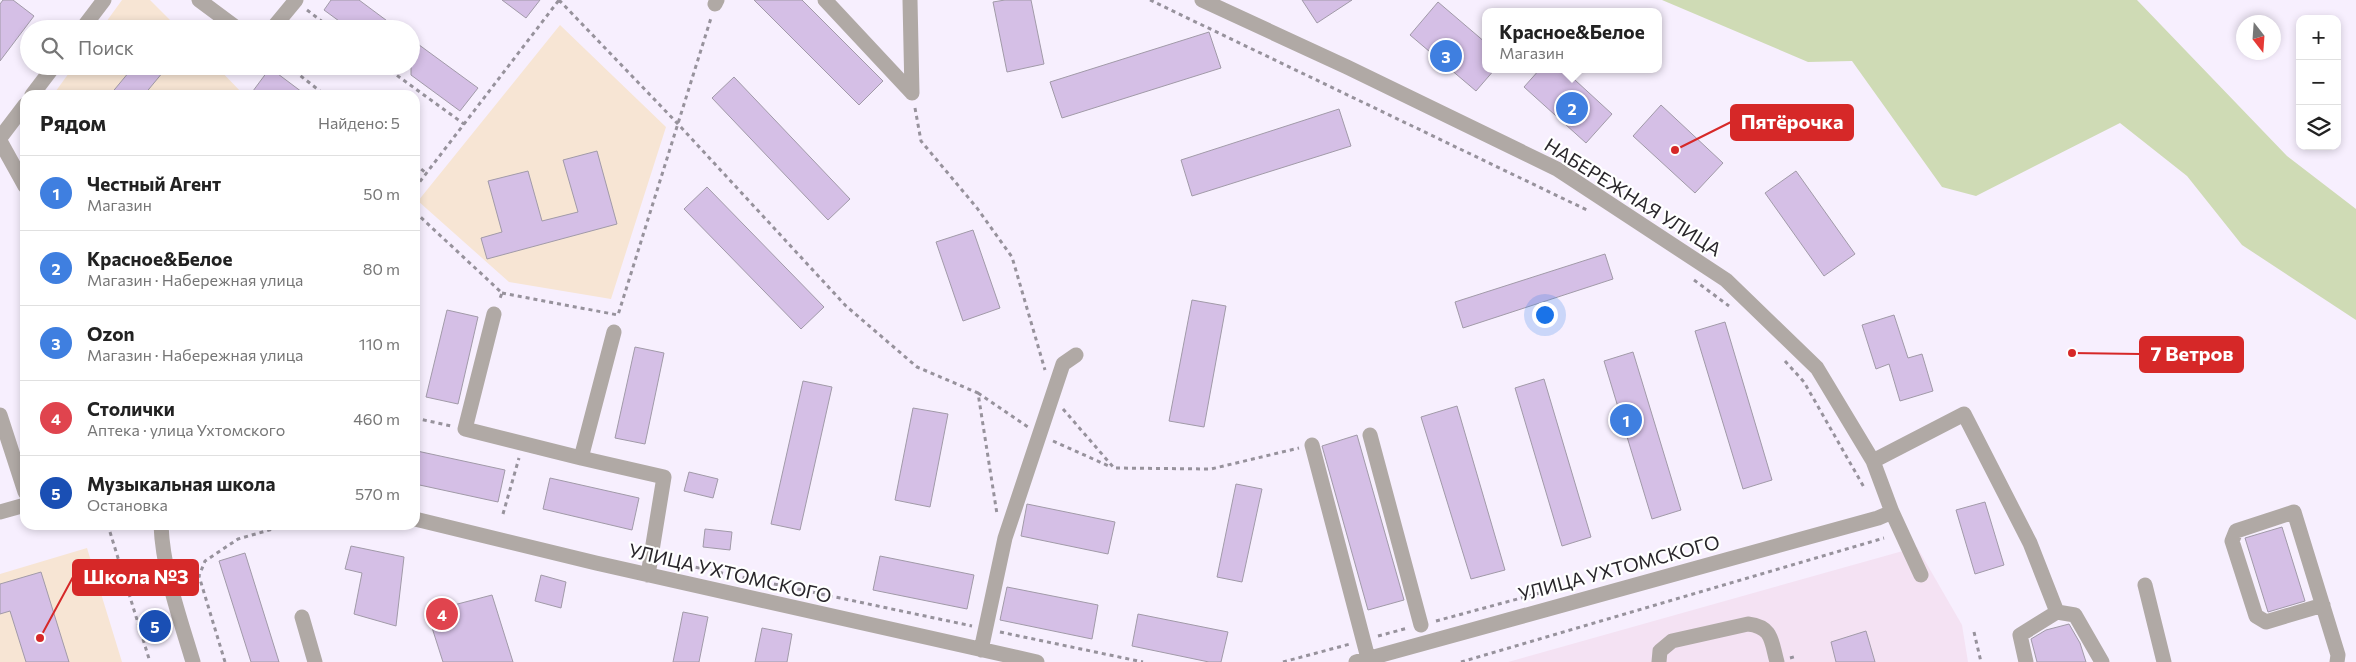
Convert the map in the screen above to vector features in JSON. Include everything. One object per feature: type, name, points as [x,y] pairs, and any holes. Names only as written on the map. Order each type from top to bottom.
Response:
[{"type":"street","points":[[89,20],[104,0]]},
{"type":"street","points":[[199,0],[226,20]]},
{"type":"street","points":[[825,0],[912,93]]},
{"type":"street","points":[[910,0],[912,93]]},
{"type":"street","name":"НАБЕРЕЖНАЯ УЛИЦА","points":[[1202,0],[1347,67],[1557,169],[1726,280],[1816,368],[1873,461],[1892,512],[1921,575]]},
{"type":"street","points":[[279,20],[295,1]]},
{"type":"street","points":[[36,90],[47,75]]},
{"type":"street","points":[[20,112],[0,140],[20,177]]},
{"type":"street","points":[[494,314],[464,429],[664,477],[648,575]]},
{"type":"street","points":[[581,458],[614,332]]},
{"type":"street","points":[[981,650],[1005,538],[1063,364],[1076,355]]},
{"type":"street","points":[[1873,461],[1964,414],[2030,543],[2057,612]]},
{"type":"street","points":[[0,415],[20,477]]},
{"type":"street","points":[[1370,435],[1421,625]]},
{"type":"street","points":[[1312,445],[1364,640],[1362,660]]},
{"type":"street","points":[[0,512],[20,506]]},
{"type":"street","name":"УЛИЦА УХТОМСКОГО","points":[[1362,660],[1878,518],[1892,512]]},
{"type":"street","points":[[2323,605],[2266,622],[2256,616],[2232,540],[2236,531],[2294,512],[2323,605],[2338,655],[2337,662]]},
{"type":"street","name":"УЛИЦА УХТОМСКОГО","points":[[420,520],[648,575],[1037,662]]},
{"type":"street","points":[[161,530],[162,543],[171,585],[193,662]]},
{"type":"street","points":[[2145,585],[2164,662]]},
{"type":"street","points":[[2026,662],[2020,635],[2057,612],[2075,615],[2102,662]]},
{"type":"street","points":[[302,617],[315,662]]},
{"type":"street","points":[[1659,662],[1660,651],[1672,641],[1748,624],[1760,625],[1768,634],[1777,662]]},
{"type":"path","points":[[420,181],[559,0],[678,124],[846,306],[917,367],[978,392],[998,521]]},
{"type":"path","points":[[1150,0],[1596,214]]},
{"type":"path","points":[[295,1],[320,20]]},
{"type":"path","points":[[420,217],[502,293],[618,315],[716,2]]},
{"type":"path","points":[[299,75],[319,90]]},
{"type":"path","points":[[396,75],[417,90]]},
{"type":"path","points":[[420,92],[464,124]]},
{"type":"path","points":[[912,93],[921,141],[977,208],[1012,257],[1030,313],[1052,396],[1114,468],[1211,468],[1312,445]]},
{"type":"path","points":[[420,168],[426,173]]},
{"type":"path","points":[[1694,279],[1732,309]]},
{"type":"path","points":[[494,314],[502,293]]},
{"type":"path","points":[[1784,360],[1804,382],[1869,496]]},
{"type":"path","points":[[420,419],[464,429]]},
{"type":"path","points":[[503,514],[523,444]]},
{"type":"path","points":[[224,662],[199,576],[205,561],[238,539],[270,530]]},
{"type":"path","points":[[110,532],[150,662]]},
{"type":"path","points":[[1461,662],[1884,538]]},
{"type":"path","points":[[679,564],[1142,662]]},
{"type":"path","points":[[1282,662],[1584,581]]},
{"type":"path","points":[[1974,632],[1981,662]]},
{"type":"shaded area","points":[[122,0],[150,0],[170,20],[108,20]]},
{"type":"shaded area","points":[[560,25],[666,127],[611,299],[509,282],[420,203],[420,199]]},
{"type":"shaded area","points":[[67,75],[225,75],[239,90],[57,90]]},
{"type":"shaded area","points":[[1917,547],[1962,625],[1968,662],[1508,662]]},
{"type":"shaded area","points":[[87,548],[122,662],[0,662],[0,574]]},
{"type":"green space","points":[[1662,0],[2137,0],[2287,156],[2356,209],[2356,320],[2242,245],[2187,176],[2120,123],[1976,196],[1942,187],[1852,61],[1808,62]]},
{"type":"building","points":[[3,0],[13,0],[34,16],[31,20],[20,20],[20,35],[0,61],[0,4]]},
{"type":"building","points":[[331,0],[359,0],[386,20],[338,20],[324,10]]},
{"type":"building","points":[[502,0],[540,0],[526,18]]},
{"type":"building","points":[[754,0],[802,0],[883,81],[859,105]]},
{"type":"building","points":[[1031,0],[1044,64],[1007,72],[993,2]]},
{"type":"building","points":[[1302,0],[1352,0],[1317,23]]},
{"type":"building","points":[[1438,2],[1482,40],[1482,73],[1492,73],[1476,91],[1410,35]]},
{"type":"building","points":[[1209,32],[1221,68],[1062,118],[1050,82]]},
{"type":"building","points":[[420,46],[478,88],[460,111],[411,75],[420,75]]},
{"type":"building","points":[[1536,73],[1567,73],[1612,114],[1586,143],[1524,87]]},
{"type":"building","points":[[127,75],[161,75],[148,90],[114,90]]},
{"type":"building","points":[[265,75],[279,75],[299,90],[254,90]]},
{"type":"building","points":[[734,77],[850,199],[828,220],[712,98]]},
{"type":"building","points":[[1661,105],[1723,163],[1695,193],[1633,136]]},
{"type":"building","points":[[1339,109],[1351,146],[1192,196],[1181,160]]},
{"type":"building","points":[[597,151],[617,224],[487,259],[481,238],[502,232],[488,181],[528,171],[542,221],[578,212],[563,160]]},
{"type":"building","points":[[1796,171],[1855,254],[1824,276],[1765,193]]},
{"type":"building","points":[[707,187],[824,307],[801,329],[684,209]]},
{"type":"building","points":[[973,230],[1000,308],[963,321],[936,242]]},
{"type":"building","points":[[1605,254],[1613,279],[1463,328],[1455,302]]},
{"type":"building","points":[[1192,300],[1226,306],[1204,427],[1169,421]]},
{"type":"building","points":[[447,310],[478,317],[458,404],[426,397]]},
{"type":"building","points":[[1894,315],[1908,358],[1922,354],[1933,391],[1900,401],[1889,364],[1876,369],[1862,325]]},
{"type":"building","points":[[1725,322],[1772,480],[1743,489],[1695,331]]},
{"type":"building","points":[[635,347],[664,353],[645,444],[615,438]]},
{"type":"building","points":[[1633,352],[1681,510],[1652,519],[1604,361]]},
{"type":"building","points":[[1544,379],[1591,537],[1562,546],[1515,388]]},
{"type":"building","points":[[803,381],[832,387],[800,530],[771,524]]},
{"type":"building","points":[[1457,406],[1505,570],[1471,579],[1421,417]]},
{"type":"building","points":[[913,408],[948,414],[930,507],[895,500]]},
{"type":"building","points":[[1357,435],[1404,600],[1368,610],[1322,446]]},
{"type":"building","points":[[420,452],[505,470],[498,502],[420,485]]},
{"type":"building","points":[[689,472],[718,479],[713,498],[684,491]]},
{"type":"building","points":[[550,478],[639,498],[632,530],[543,509]]},
{"type":"building","points":[[1236,484],[1262,489],[1242,582],[1217,577]]},
{"type":"building","points":[[1985,502],[2004,565],[1975,574],[1956,510]]},
{"type":"building","points":[[1027,504],[1115,522],[1108,554],[1021,536]]},
{"type":"building","points":[[2282,527],[2305,601],[2268,612],[2245,538]]},
{"type":"building","points":[[705,529],[732,532],[730,550],[703,547]]},
{"type":"building","points":[[351,546],[404,557],[396,626],[354,614],[362,573],[345,569]]},
{"type":"building","points":[[245,553],[279,662],[251,662],[219,561]]},
{"type":"building","points":[[880,556],[974,575],[967,609],[873,590]]},
{"type":"building","points":[[41,572],[69,662],[26,662],[10,611],[0,614],[0,584]]},
{"type":"building","points":[[541,575],[566,582],[561,608],[535,601]]},
{"type":"building","points":[[1007,587],[1098,605],[1092,639],[1000,620]]},
{"type":"building","points":[[492,595],[513,662],[443,662],[427,612]]},
{"type":"building","points":[[683,612],[708,617],[699,662],[673,662]]},
{"type":"building","points":[[1138,614],[1228,632],[1221,662],[1209,662],[1132,646]]},
{"type":"building","points":[[2069,624],[2080,643],[2086,662],[2037,662],[2031,639],[2046,630]]},
{"type":"building","points":[[762,628],[792,634],[787,662],[755,662]]},
{"type":"building","points":[[1866,631],[1875,662],[1836,662],[1831,642]]},
{"type":"place","name":"Ozon","points":[[1446,56]]},
{"type":"place","name":"Красное&Белое","points":[[1572,108]]},
{"type":"place","name":"Пятёрочка","points":[[1675,150]]},
{"type":"place","name":"7 Ветров","points":[[2072,353]]},
{"type":"place","name":"Честный Агент","points":[[1626,420]]},
{"type":"place","name":"Столички","points":[[442,614]]},
{"type":"place","name":"Музыкальная школа","points":[[155,626]]},
{"type":"place","name":"Школа №3","points":[[40,638]]}]
